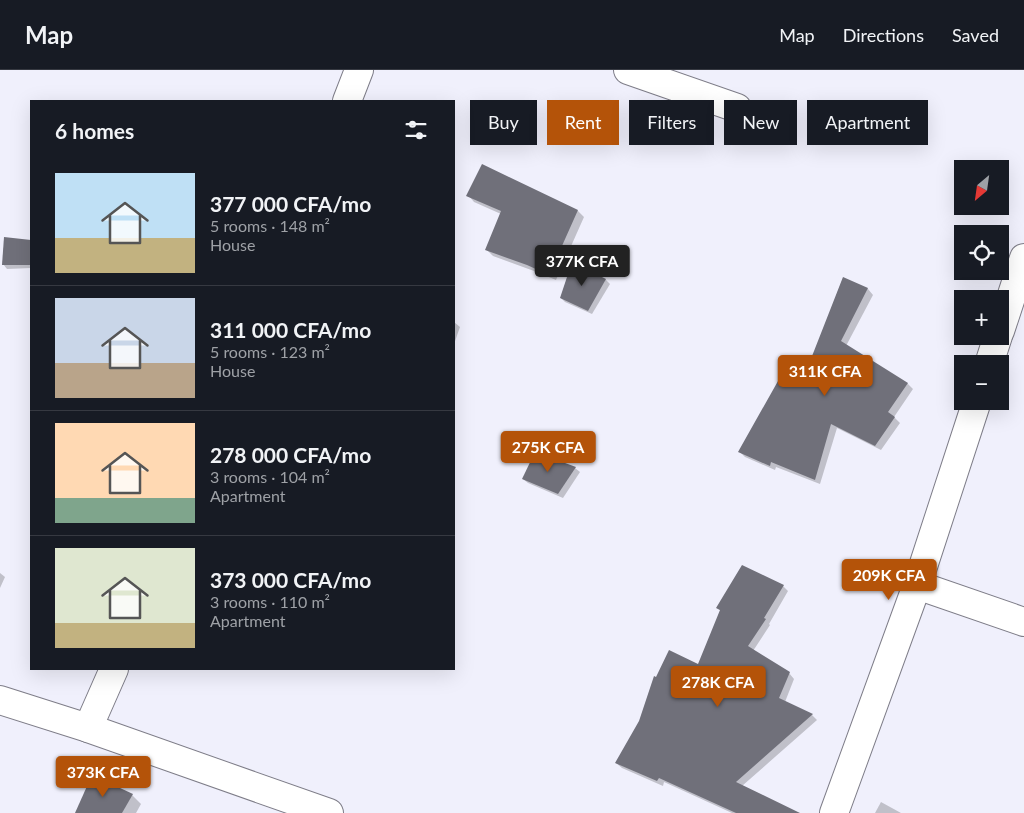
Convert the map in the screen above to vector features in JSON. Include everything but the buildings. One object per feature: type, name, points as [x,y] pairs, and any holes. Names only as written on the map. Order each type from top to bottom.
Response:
[{"type":"street","points":[[346,100],[359,70]]},
{"type":"street","points":[[628,70],[724,103]]},
{"type":"street","points":[[1009,304],[1024,258]]},
{"type":"street","points":[[834,813],[917,585],[974,410]]},
{"type":"street","points":[[917,585],[1024,622]]},
{"type":"street","points":[[88,728],[114,670]]},
{"type":"street","points":[[0,700],[88,728],[329,813]]}]
